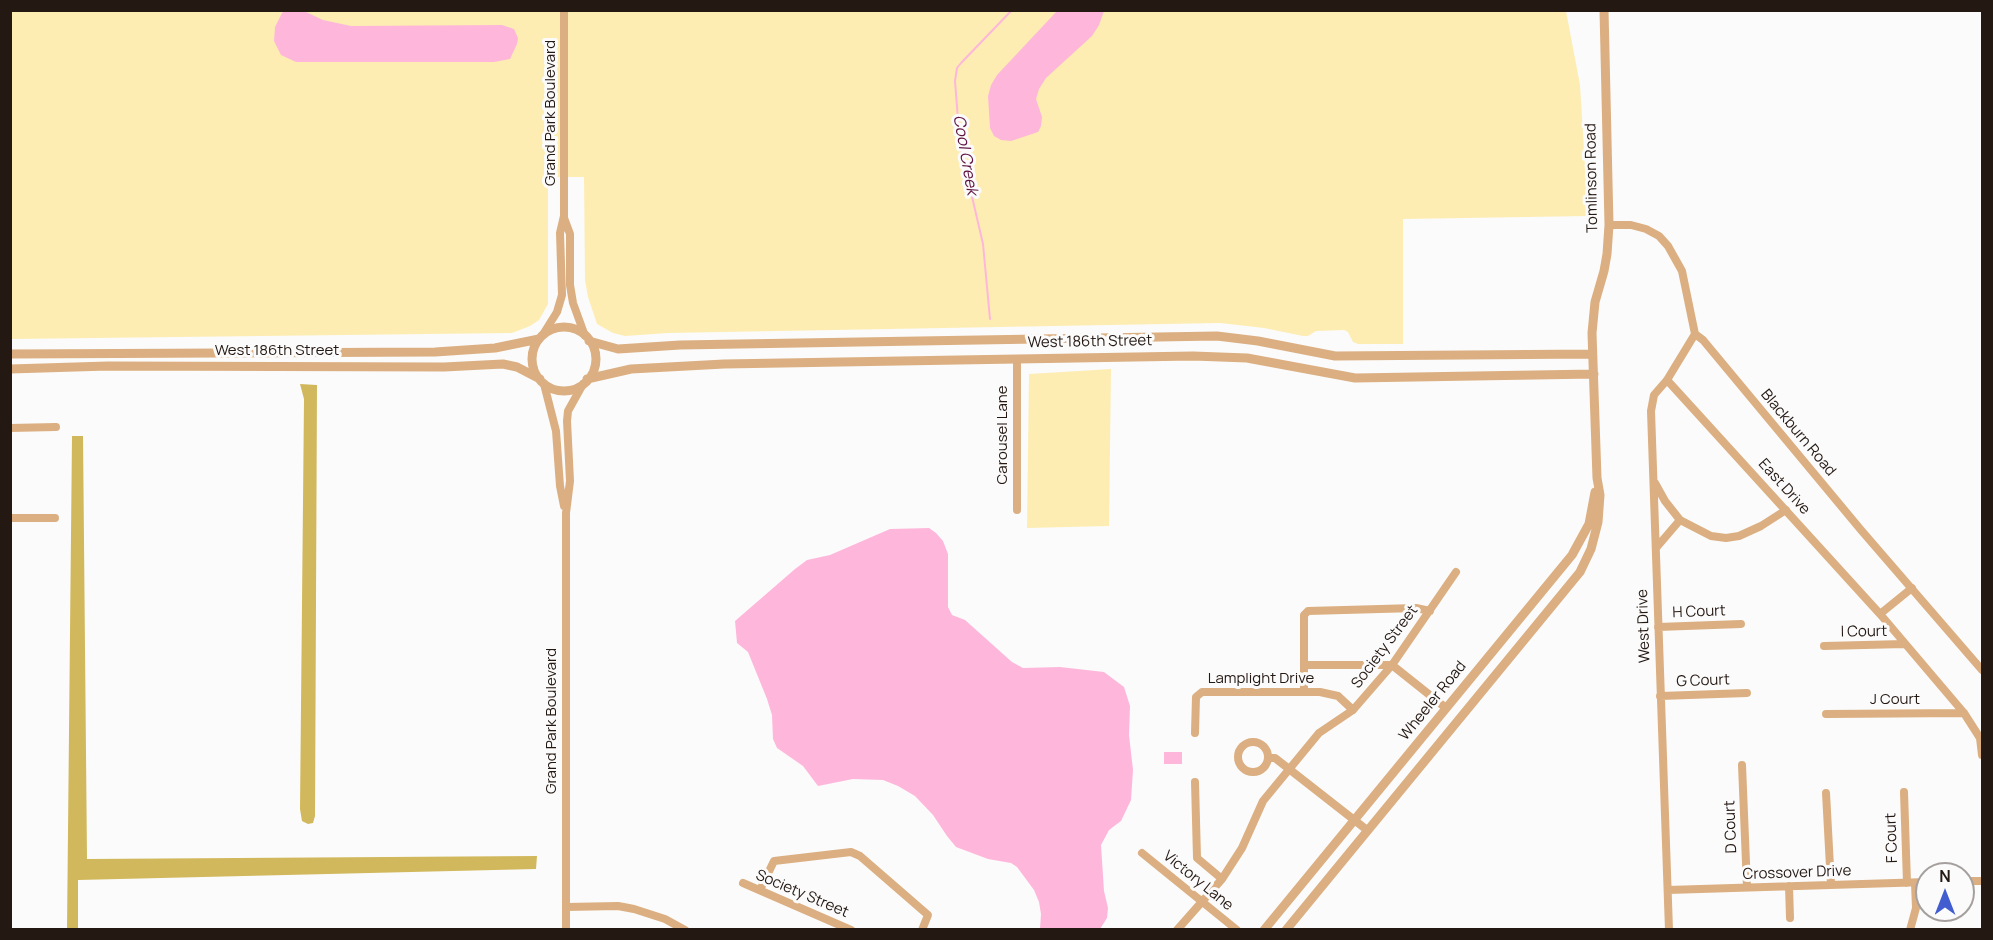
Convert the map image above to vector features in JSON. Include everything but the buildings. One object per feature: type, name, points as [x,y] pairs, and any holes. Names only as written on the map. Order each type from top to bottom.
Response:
[{"type":"street","name":"Grand Park Boulevard","points":[[541,337],[557,312],[562,295],[560,233],[564,216],[564,10]]},
{"type":"street","name":"Tomlinson Road","points":[[1592,349],[1595,302],[1605,271],[1609,225],[1604,10]]},
{"type":"street","name":"Grand Park Boulevard","points":[[564,216],[570,234],[570,285],[573,303],[587,338]]},
{"type":"street","points":[[1609,225],[1631,225],[1646,230],[1659,236],[1668,246],[1682,271],[1695,334]]},
{"type":"street","points":[[564,327],[575,330],[587,338],[594,351],[595,363],[585,382],[573,389],[561,390],[542,382],[534,369],[532,357],[541,337],[552,330],[564,327]]},
{"type":"street","name":"West Drive","points":[[1669,930],[1652,401],[1695,334]]},
{"type":"street","name":"Blackburn Road","points":[[1695,334],[1703,340],[1983,670]]},
{"type":"street","name":"West 186th Street","points":[[10,354],[435,352],[495,348],[541,337]]},
{"type":"street","name":"West 186th Street","points":[[587,338],[618,349],[680,345],[1226,337],[1335,356],[1592,349]]},
{"type":"street","points":[[1114,338],[1115,357]]},
{"type":"street","name":"Wheeler Road","points":[[1286,930],[1580,572],[1591,549],[1598,522],[1600,495],[1597,478],[1592,349]]},
{"type":"street","name":"West 186th Street","points":[[585,382],[632,369],[678,366],[1115,357],[1236,357],[1355,378],[1594,374]]},
{"type":"street","name":"Carousel Lane","points":[[1017,359],[1017,510]]},
{"type":"street","name":"West 186th Street","points":[[10,369],[132,366],[444,367],[503,364],[517,367],[542,382]]},
{"type":"street","name":"East Drive","points":[[1667,380],[1880,614],[1964,713],[1980,738],[1983,755]]},
{"type":"street","name":"Grand Park Boulevard","points":[[542,382],[556,430],[560,486],[566,513]]},
{"type":"street","name":"Grand Park Boulevard","points":[[566,930],[566,513],[570,481],[568,411],[585,382]]},
{"type":"street","points":[[10,428],[56,427]]},
{"type":"street","name":"Wheeler Road","points":[[1264,930],[1572,555],[1589,524],[1597,478]]},
{"type":"street","points":[[1654,478],[1665,501],[1680,520],[1705,534],[1726,538],[1739,536],[1752,531],[1786,510]]},
{"type":"street","points":[[10,518],[54,518]]},
{"type":"street","points":[[1656,549],[1680,520]]},
{"type":"street","name":"Society Street","points":[[1177,930],[1222,879],[1242,848],[1263,801],[1319,733],[1353,710],[1392,665],[1456,572]]},
{"type":"street","points":[[1880,614],[1912,588]]},
{"type":"street","points":[[1304,691],[1304,615],[1306,613],[1312,610],[1416,608],[1430,611]]},
{"type":"street","name":"H Court","points":[[1658,627],[1742,624]]},
{"type":"street","name":"I Court","points":[[1824,646],[1904,644]]},
{"type":"street","points":[[1304,665],[1392,665],[1446,708]]},
{"type":"street","name":"Lamplight Drive","points":[[1196,733],[1195,702],[1199,693],[1206,691],[1327,693],[1338,696],[1353,710]]},
{"type":"street","name":"G Court","points":[[1660,696],[1747,693]]},
{"type":"street","name":"J Court","points":[[1826,714],[1964,713]]},
{"type":"street","points":[[1252,741],[1264,746],[1268,758],[1262,769],[1250,772],[1241,767],[1237,755],[1241,747],[1252,741]]},
{"type":"street","points":[[1268,758],[1275,758],[1367,830]]},
{"type":"street","name":"D Court","points":[[1742,765],[1747,887]]},
{"type":"street","points":[[1195,782],[1197,858],[1222,879]]},
{"type":"street","name":"F Court","points":[[1904,792],[1911,883],[1916,908],[1910,930]]},
{"type":"street","points":[[1826,793],[1830,885]]},
{"type":"street","points":[[760,890],[774,861],[851,852],[860,856],[928,915],[921,930]]},
{"type":"street","name":"Victory Lane","points":[[1142,853],[1237,930]]},
{"type":"street","name":"Society Street","points":[[743,883],[851,930]]},
{"type":"street","name":"Crossover Drive","points":[[1668,890],[1915,883]]},
{"type":"street","points":[[1789,886],[1790,918]]},
{"type":"street","points":[[566,907],[618,906],[634,909],[685,930]]},
{"type":"shaded area","points":[[286,10],[304,11],[323,20],[351,26],[502,25],[514,29],[518,38],[510,59],[494,62],[296,62],[281,55],[274,41],[275,27]]},
{"type":"shaded area","points":[[10,11],[1566,11],[1580,85],[1588,216],[1403,219],[1403,344],[1358,344],[1353,342],[1348,332],[1344,330],[1316,331],[1303,336],[1264,328],[1220,323],[668,333],[625,336],[613,333],[597,324],[588,297],[585,280],[584,177],[548,177],[548,304],[539,320],[512,333],[11,339]]},
{"type":"shaded area","points":[[1057,11],[1104,11],[1092,36],[1046,78],[1039,89],[1036,99],[1042,117],[1038,132],[1011,141],[1001,140],[994,136],[990,128],[988,96],[991,85],[997,75]]},
{"type":"shaded area","points":[[1111,369],[1109,526],[1027,528],[1029,374]]},
{"type":"shaded area","points":[[300,384],[317,385],[315,816],[313,823],[308,824],[302,821],[300,809],[304,399]]},
{"type":"shaded area","points":[[72,436],[83,436],[87,859],[537,856],[536,869],[78,880],[78,929],[67,929]]},
{"type":"shaded area","points":[[929,528],[943,541],[948,554],[948,607],[952,615],[965,620],[1012,662],[1023,668],[1060,667],[1104,672],[1124,687],[1130,706],[1129,735],[1133,770],[1131,800],[1121,821],[1109,830],[1101,845],[1104,891],[1108,908],[1107,918],[1100,929],[1040,929],[1039,902],[1034,890],[1017,867],[1011,863],[988,859],[956,847],[933,815],[915,796],[898,786],[883,780],[853,779],[818,786],[803,766],[777,748],[773,739],[772,715],[767,699],[748,652],[737,643],[735,621],[807,560],[830,555],[890,529]]},
{"type":"shaded area","points":[[1164,752],[1182,752],[1182,764],[1164,764]]},
{"type":"waterway","name":"Cool Creek","points":[[990,319],[983,244],[960,145],[955,81],[957,68],[961,63],[1012,10]]}]
